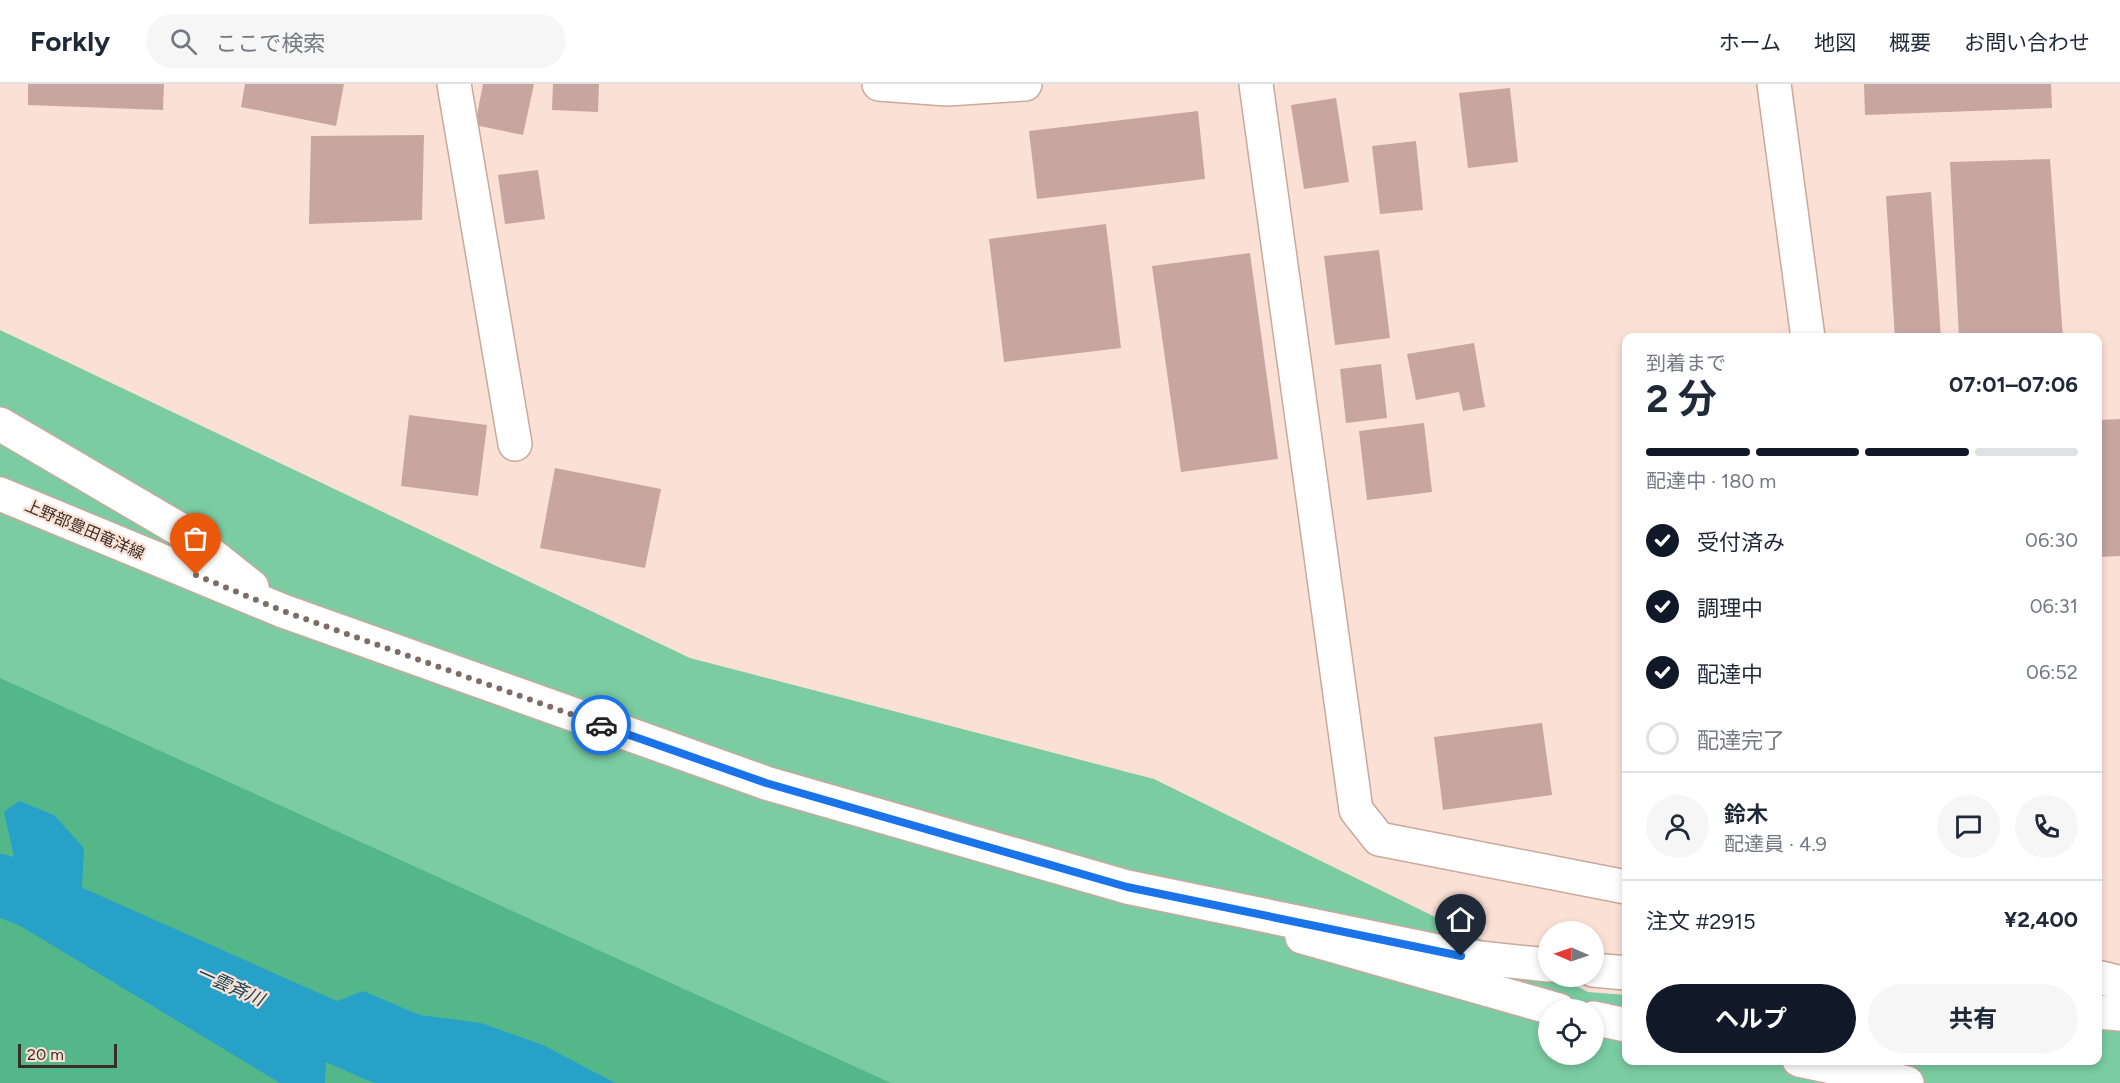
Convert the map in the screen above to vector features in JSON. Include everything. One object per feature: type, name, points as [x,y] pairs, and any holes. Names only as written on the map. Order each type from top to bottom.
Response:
[{"type":"street","points":[[454,84],[516,444]]},
{"type":"street","points":[[889,85],[947,90],[1025,84]]},
{"type":"street","points":[[1256,84],[1356,810],[1379,839],[1622,886]]},
{"type":"street","points":[[1774,84],[1807,333]]},
{"type":"street","points":[[0,424],[179,529],[283,611]]},
{"type":"street","name":"上野部豊田竜洋線","points":[[0,494],[283,611],[766,783],[1127,887],[1461,956],[1538,964]]},
{"type":"street","points":[[1127,887],[1538,1004]]},
{"type":"street","points":[[1604,971],[1622,973]]},
{"type":"street","points":[[2102,979],[2114,981],[2120,986]]},
{"type":"street","points":[[2102,1012],[2120,1014]]},
{"type":"street","points":[[1604,1020],[1622,1024]]},
{"type":"street","points":[[1822,1065],[1907,1083]]},
{"type":"green space","points":[[0,330],[690,658],[1154,779],[1538,967],[1538,987],[1578,987],[1588,992],[1622,995],[1622,1065],[2102,1065],[2102,1028],[2120,1030],[2120,1083],[0,1083]]},
{"type":"green space","points":[[0,678],[891,1083],[0,1083]]},
{"type":"water","points":[[19,801],[54,815],[84,848],[82,888],[278,1030],[324,1006],[363,991],[420,1015],[481,1023],[543,1045],[615,1083],[398,1083],[356,1060],[326,1060],[325,1083],[280,1083],[17,924],[0,918],[0,871],[19,879],[4,812]]},
{"type":"building","points":[[28,84],[164,84],[163,110],[28,105]]},
{"type":"building","points":[[245,84],[344,84],[336,126],[241,107]]},
{"type":"building","points":[[483,84],[534,84],[523,135],[475,125]]},
{"type":"building","points":[[553,84],[599,84],[598,112],[552,110]]},
{"type":"building","points":[[1864,84],[2051,84],[2052,108],[1865,115]]},
{"type":"building","points":[[1510,88],[1518,162],[1468,168],[1459,93]]},
{"type":"building","points":[[1336,98],[1349,182],[1304,189],[1291,105]]},
{"type":"building","points":[[1198,111],[1205,179],[1037,199],[1029,131]]},
{"type":"building","points":[[424,135],[422,220],[309,224],[311,136]]},
{"type":"building","points":[[1416,141],[1423,210],[1380,214],[1372,146]]},
{"type":"building","points":[[2050,159],[2063,333],[1959,333],[1950,162]]},
{"type":"building","points":[[538,170],[545,219],[505,224],[498,175]]},
{"type":"building","points":[[1931,192],[1941,333],[1895,333],[1886,196]]},
{"type":"building","points":[[1106,224],[1121,348],[1004,362],[989,239]]},
{"type":"building","points":[[1379,250],[1390,338],[1335,345],[1324,256]]},
{"type":"building","points":[[1250,253],[1278,459],[1181,472],[1152,266]]},
{"type":"building","points":[[1474,343],[1485,407],[1463,411],[1459,392],[1416,400],[1407,354]]},
{"type":"building","points":[[1381,364],[1387,418],[1346,423],[1340,369]]},
{"type":"building","points":[[409,415],[487,425],[478,496],[401,486]]},
{"type":"building","points":[[2120,419],[2120,556],[2102,557],[2102,420]]},
{"type":"building","points":[[1424,423],[1432,492],[1367,500],[1359,431]]},
{"type":"building","points":[[555,468],[661,489],[645,568],[540,548]]},
{"type":"building","points":[[1542,723],[1552,795],[1443,810],[1434,737]]},
{"type":"waterway","name":"一雲斉川","points":[[0,884],[373,1050],[463,1083]]},
{"type":"way so far","points":[[196,575],[283,611],[601,725]]},
{"type":"route","points":[[601,725],[766,783],[1127,887],[1461,956]]}]
